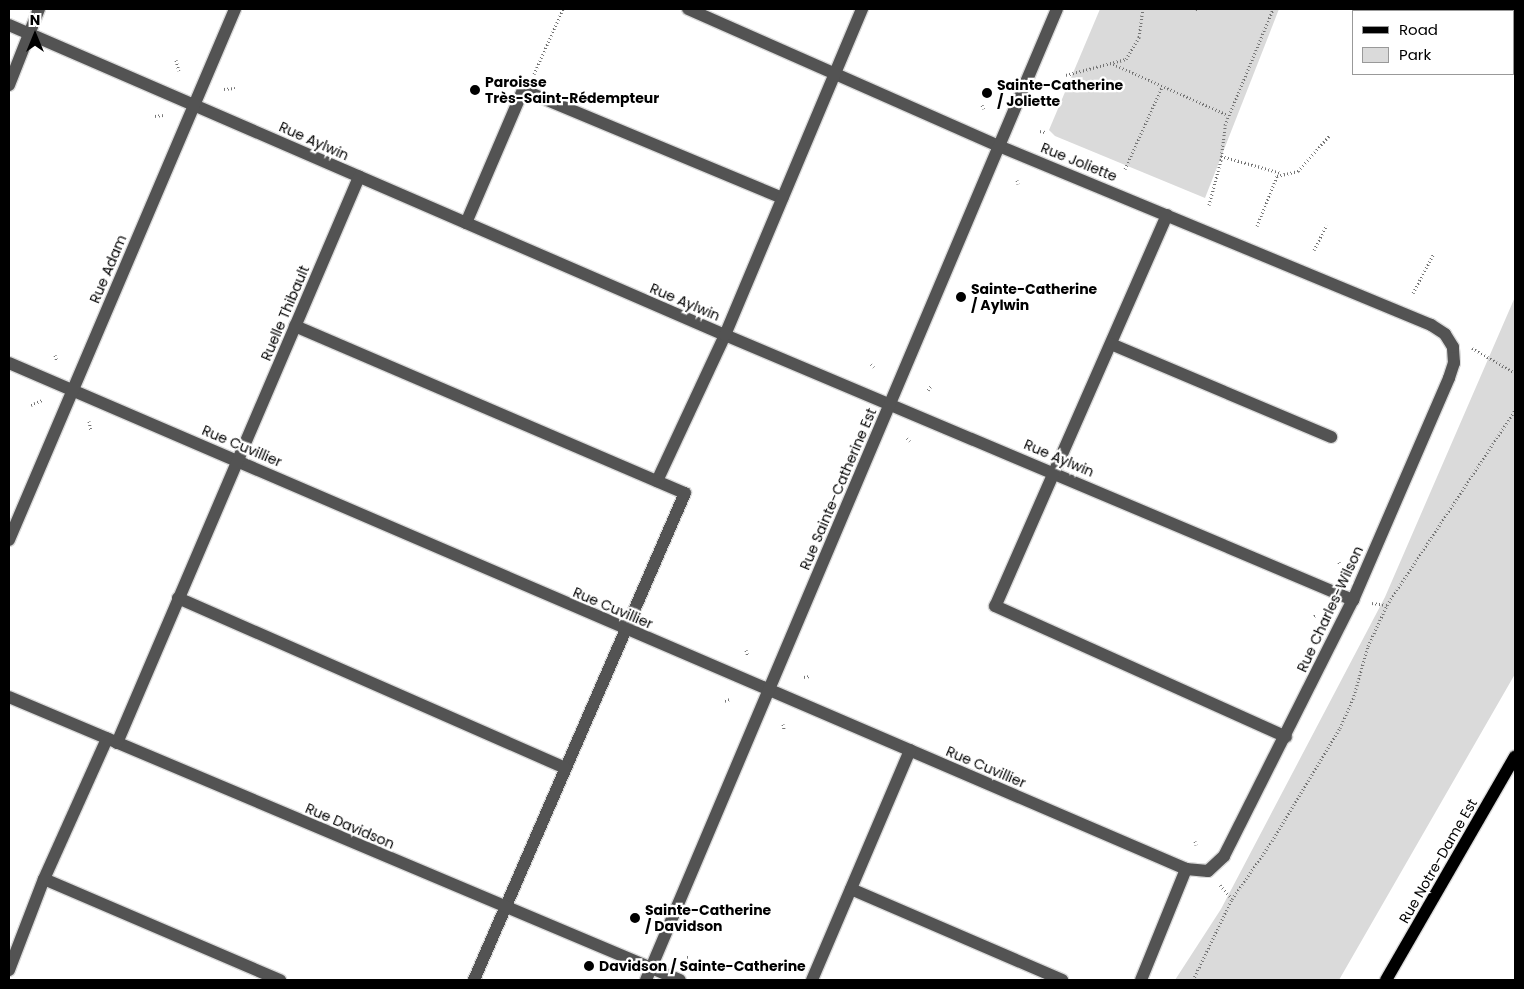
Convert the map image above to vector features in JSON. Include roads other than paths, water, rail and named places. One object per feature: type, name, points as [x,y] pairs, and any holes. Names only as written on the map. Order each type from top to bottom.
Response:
[{"type":"main road","name":"Rue Notre-Dame Est","points":[[1386,980],[1515,757]]},
{"type":"street","points":[[9,85],[39,9]]},
{"type":"street","name":"Rue Adam","points":[[9,540],[235,9]]},
{"type":"street","name":"Rue Joliette","points":[[688,9],[1001,147],[1431,325],[1445,334],[1453,346]]},
{"type":"street","points":[[657,481],[725,335],[862,9]]},
{"type":"street","name":"Rue Sainte-Catherine Est","points":[[649,975],[768,690],[1001,147],[1057,9]]},
{"type":"street","name":"Rue Aylwin","points":[[9,25],[194,103],[359,177],[725,335],[1054,472],[1353,600]]},
{"type":"street","points":[[466,223],[523,90],[782,198]]},
{"type":"street","name":"Ruelle Thibault","points":[[9,970],[44,879],[112,741],[239,461],[359,177]]},
{"type":"street","points":[[1167,215],[995,606],[1286,737]]},
{"type":"street","points":[[295,326],[685,493],[624,629],[474,980]]},
{"type":"street","points":[[1111,344],[1331,437]]},
{"type":"street","name":"Rue Charles-Wilson","points":[[1208,871],[1224,856],[1286,737],[1353,600],[1449,378],[1454,363],[1453,346]]},
{"type":"street","name":"Rue Cuvillier","points":[[9,364],[74,390],[624,629],[1186,869],[1208,871]]},
{"type":"street","points":[[178,598],[566,768]]},
{"type":"street","name":"Rue Davidson","points":[[9,697],[504,907],[649,975],[680,980]]},
{"type":"street","points":[[812,980],[910,750]]},
{"type":"street","points":[[1141,980],[1186,869]]},
{"type":"street","points":[[44,879],[280,980]]},
{"type":"street","points":[[851,889],[1062,980]]},
{"type":"place","name":"Paroisse Très-Saint-Rédempteur","points":[[475,90]]},
{"type":"place","name":"Sainte-Catherine / Joliette","points":[[987,93]]},
{"type":"place","name":"Sainte-Catherine / Aylwin","points":[[961,297]]},
{"type":"place","name":"Sainte-Catherine / Davidson","points":[[635,918]]},
{"type":"place","name":"Davidson / Sainte-Catherine","points":[[589,966]]}]
